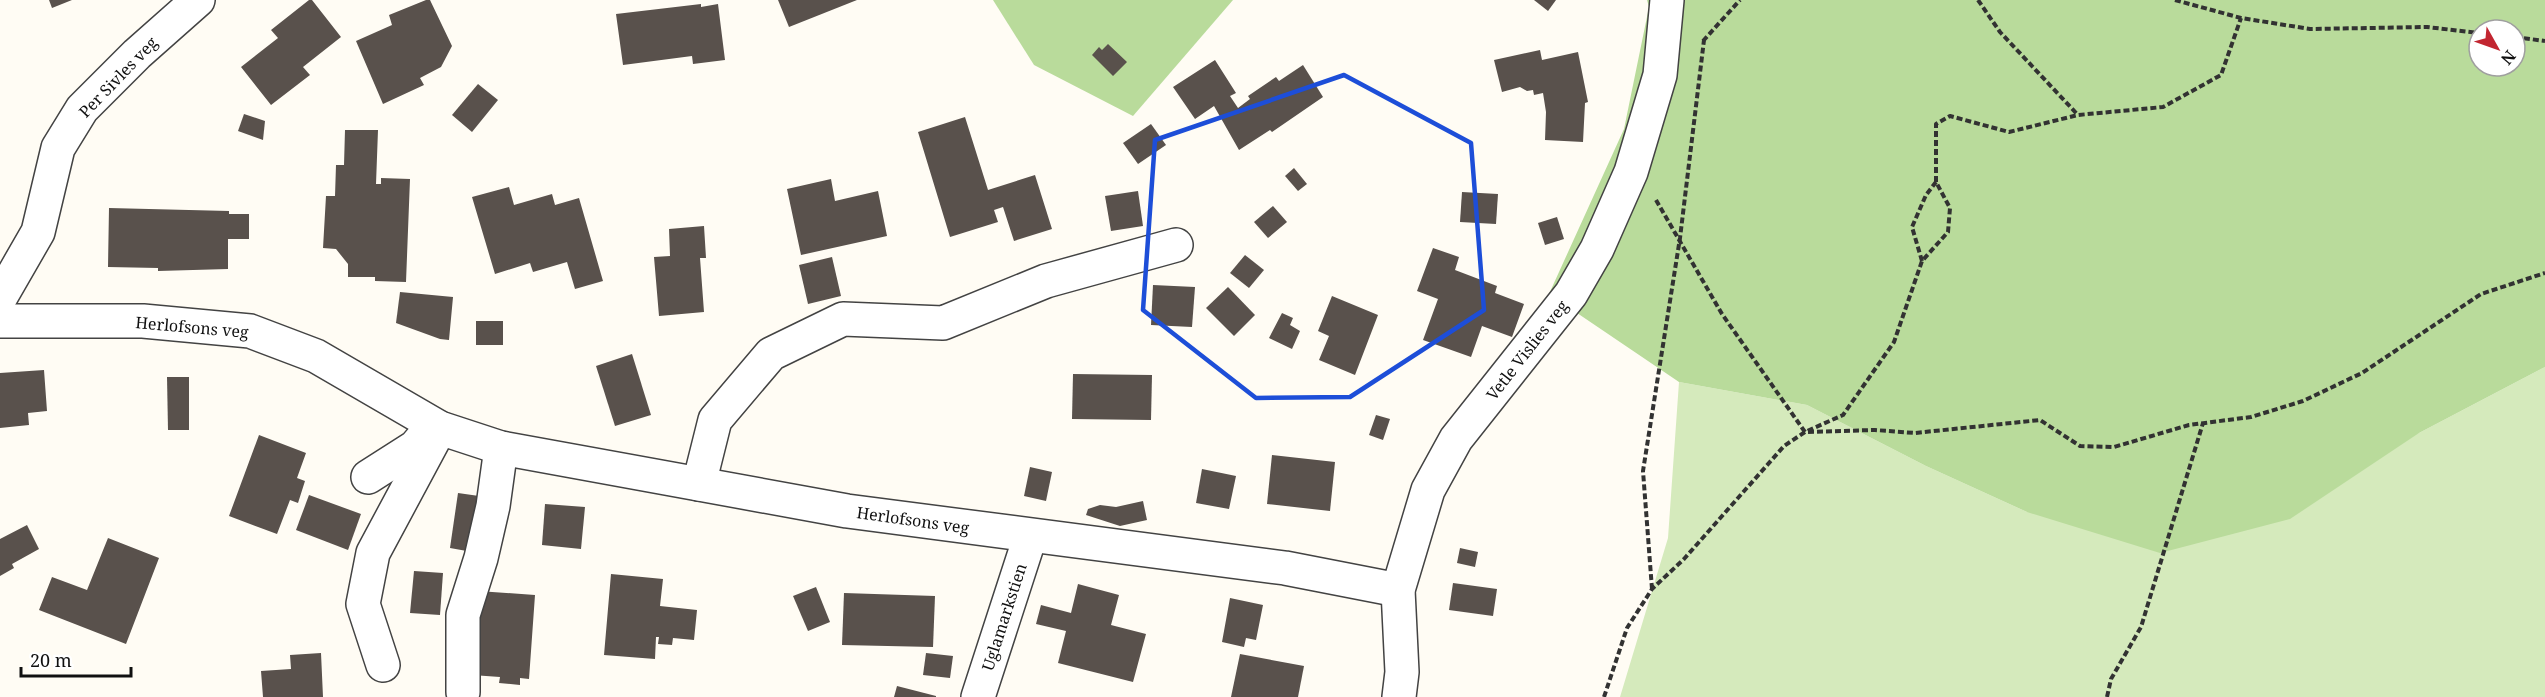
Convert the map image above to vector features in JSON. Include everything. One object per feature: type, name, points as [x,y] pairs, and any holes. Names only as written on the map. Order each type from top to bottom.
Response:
[{"type":"street","name":"Per Sivles veg","points":[[0,298],[38,232],[58,148],[82,109],[137,54],[198,0]]},
{"type":"street","name":"Vetle Vislies veg","points":[[1399,697],[1402,672],[1398,590],[1428,490],[1456,439],[1571,294],[1597,249],[1631,172],[1660,75],[1667,0]]},
{"type":"street","points":[[699,484],[715,420],[771,354],[843,319],[944,323],[1046,281],[1176,245]]},
{"type":"street","name":"Herlofsons veg","points":[[0,321],[142,321],[250,331],[316,356],[437,426],[501,448],[847,511],[1030,537],[1285,568],[1398,590]]},
{"type":"street","points":[[368,477],[415,447],[437,426]]},
{"type":"street","points":[[383,664],[363,604],[373,553],[437,426]]},
{"type":"street","points":[[463,692],[463,615],[493,506],[501,448]]},
{"type":"street","name":"Uglamarkstien","points":[[978,697],[1030,537]]},
{"type":"path","points":[[1978,0],[2000,32],[2078,115]]},
{"type":"path","points":[[2175,0],[2241,18],[2310,29],[2427,27],[2467,32]]},
{"type":"path","points":[[1604,697],[1627,628],[1652,589],[1684,559],[1784,447],[1805,432],[1843,415],[1894,342],[1922,261],[1948,232],[1950,208],[1936,182],[1936,124],[1950,116],[2009,132],[2078,115],[2163,107],[2221,75],[2241,18]]},
{"type":"path","points":[[2527,39],[2545,41]]},
{"type":"path","points":[[1652,589],[1643,471],[1680,238],[1704,40]]},
{"type":"path","points":[[1631,172],[1653,194],[1722,314],[1805,432]]},
{"type":"path","points":[[1922,261],[1912,227],[1926,195],[1936,182]]},
{"type":"path","points":[[1805,432],[1875,430],[1915,433],[2040,420],[2080,446],[2114,447],[2203,423],[2251,417],[2303,401],[2362,373],[2481,294],[2545,273]]},
{"type":"path","points":[[2107,697],[2111,679],[2140,627],[2203,423]]},
{"type":"highlighted area","points":[[1344,75],[1471,143],[1484,310],[1350,397],[1256,398],[1143,310],[1155,140]]},
{"type":"green space","points":[[993,0],[1233,0],[1133,116],[1034,65]]},
{"type":"green space","points":[[1647,0],[2545,0],[2545,367],[2419,433],[2290,519],[2160,553],[2027,512],[1926,466],[1807,405],[1679,382],[1549,294],[1624,129],[1649,7]]},
{"type":"green space","points":[[2545,367],[2545,697],[1620,697],[1668,538],[1679,382],[1807,405],[1926,466],[2027,512],[2419,433]]},
{"type":"building","points":[[49,0],[72,0],[52,8]]},
{"type":"building","points":[[312,0],[341,37],[303,67],[310,75],[271,105],[241,67],[278,38],[271,30]]},
{"type":"building","points":[[430,0],[452,46],[441,67],[420,78],[424,85],[383,104],[356,41],[392,25],[389,15]]},
{"type":"building","points":[[778,0],[857,0],[789,27]]},
{"type":"building","points":[[1534,0],[1556,0],[1548,11]]},
{"type":"building","points":[[701,4],[701,7],[718,4],[725,60],[693,64],[692,56],[623,65],[616,14]]},
{"type":"building","points":[[1108,44],[1127,62],[1113,76],[1092,55],[1099,47],[1102,50]]},
{"type":"building","points":[[1540,50],[1542,60],[1578,52],[1588,102],[1585,103],[1583,142],[1545,140],[1546,112],[1543,93],[1534,95],[1533,90],[1527,91],[1520,87],[1502,92],[1494,60]]},
{"type":"building","points":[[1215,60],[1236,93],[1230,96],[1238,108],[1250,99],[1248,96],[1276,77],[1279,81],[1303,65],[1323,97],[1272,132],[1270,130],[1239,150],[1214,106],[1195,119],[1173,87]]},
{"type":"building","points":[[478,84],[498,100],[472,132],[452,115]]},
{"type":"building","points":[[244,114],[265,121],[263,140],[238,131]]},
{"type":"building","points":[[965,117],[988,190],[1035,175],[1052,229],[1014,241],[1003,207],[994,210],[998,222],[950,237],[918,132]]},
{"type":"building","points":[[1151,124],[1166,145],[1138,164],[1123,143]]},
{"type":"building","points":[[345,130],[378,130],[376,184],[381,184],[381,178],[410,179],[406,282],[375,281],[375,277],[348,277],[348,264],[336,249],[323,248],[326,196],[335,196],[336,165],[344,165]]},
{"type":"building","points":[[1294,168],[1307,184],[1298,191],[1285,176]]},
{"type":"building","points":[[831,179],[835,201],[878,191],[887,236],[801,255],[787,189]]},
{"type":"building","points":[[509,187],[514,205],[552,194],[555,205],[579,198],[603,281],[575,289],[567,262],[533,272],[530,263],[495,274],[472,197]]},
{"type":"building","points":[[1138,191],[1143,226],[1111,231],[1105,196]]},
{"type":"building","points":[[1462,192],[1498,194],[1496,224],[1460,222]]},
{"type":"building","points":[[1273,206],[1287,222],[1268,238],[1254,222]]},
{"type":"building","points":[[109,208],[229,211],[229,214],[249,214],[249,239],[228,239],[228,269],[158,271],[158,268],[108,267]]},
{"type":"building","points":[[1557,217],[1564,239],[1545,245],[1538,223]]},
{"type":"building","points":[[704,226],[706,258],[700,258],[704,312],[659,316],[654,257],[670,256],[669,229]]},
{"type":"building","points":[[1433,248],[1459,257],[1455,270],[1497,286],[1495,293],[1524,304],[1512,337],[1482,326],[1471,357],[1423,340],[1438,299],[1417,291]]},
{"type":"building","points":[[1245,255],[1264,270],[1249,288],[1230,273]]},
{"type":"building","points":[[832,257],[841,296],[808,304],[799,265]]},
{"type":"building","points":[[1153,285],[1195,287],[1192,327],[1151,325]]},
{"type":"building","points":[[1228,287],[1255,315],[1234,336],[1206,308]]},
{"type":"building","points":[[400,292],[453,297],[449,340],[396,323]]},
{"type":"building","points":[[1332,296],[1378,315],[1355,375],[1319,360],[1329,336],[1318,331]]},
{"type":"building","points":[[1282,313],[1293,318],[1290,325],[1300,331],[1292,349],[1269,338]]},
{"type":"building","points":[[476,321],[503,321],[503,345],[476,345]]},
{"type":"building","points":[[632,354],[651,415],[615,426],[596,366]]},
{"type":"building","points":[[44,370],[47,411],[28,413],[29,425],[0,428],[0,373]]},
{"type":"building","points":[[1073,374],[1152,375],[1151,420],[1072,419]]},
{"type":"building","points":[[167,377],[189,377],[189,430],[168,430]]},
{"type":"building","points":[[1376,415],[1390,419],[1383,440],[1369,435]]},
{"type":"building","points":[[259,435],[306,453],[297,478],[305,481],[298,503],[290,500],[277,534],[229,516]]},
{"type":"building","points":[[1272,455],[1335,462],[1330,511],[1267,504]]},
{"type":"building","points":[[1030,467],[1052,472],[1046,501],[1024,496]]},
{"type":"building","points":[[1202,469],[1236,476],[1229,509],[1196,503]]},
{"type":"building","points":[[458,493],[486,497],[478,553],[450,548]]},
{"type":"building","points":[[309,495],[361,514],[348,550],[296,530]]},
{"type":"building","points":[[1143,501],[1147,520],[1120,526],[1086,515],[1088,509],[1100,505],[1116,507]]},
{"type":"building","points":[[545,504],[585,507],[581,549],[542,545]]},
{"type":"building","points":[[27,525],[39,549],[12,564],[14,568],[0,576],[0,539]]},
{"type":"building","points":[[108,538],[159,558],[126,644],[39,610],[52,577],[87,590]]},
{"type":"building","points":[[1460,548],[1478,552],[1475,567],[1457,563]]},
{"type":"building","points":[[414,571],[443,573],[440,615],[410,613]]},
{"type":"building","points":[[611,574],[663,579],[660,606],[697,610],[694,640],[673,638],[672,645],[658,644],[659,637],[656,637],[655,659],[604,655]]},
{"type":"building","points":[[1453,583],[1497,589],[1493,616],[1449,610]]},
{"type":"building","points":[[1078,584],[1119,595],[1111,625],[1146,634],[1133,682],[1058,663],[1066,631],[1036,624],[1041,605],[1071,613]]},
{"type":"building","points":[[816,587],[830,622],[808,631],[793,596]]},
{"type":"building","points":[[478,591],[535,595],[529,679],[520,678],[520,685],[499,683],[500,677],[472,675]]},
{"type":"building","points":[[844,593],[935,596],[933,647],[842,645]]},
{"type":"building","points":[[1230,598],[1263,605],[1256,640],[1246,638],[1244,647],[1222,642]]},
{"type":"building","points":[[321,653],[323,697],[263,697],[261,671],[291,669],[290,655]]},
{"type":"building","points":[[926,653],[953,656],[950,678],[923,675]]},
{"type":"building","points":[[1240,654],[1304,666],[1298,697],[1231,697]]},
{"type":"building","points":[[897,686],[936,696],[936,697],[894,697]]}]
